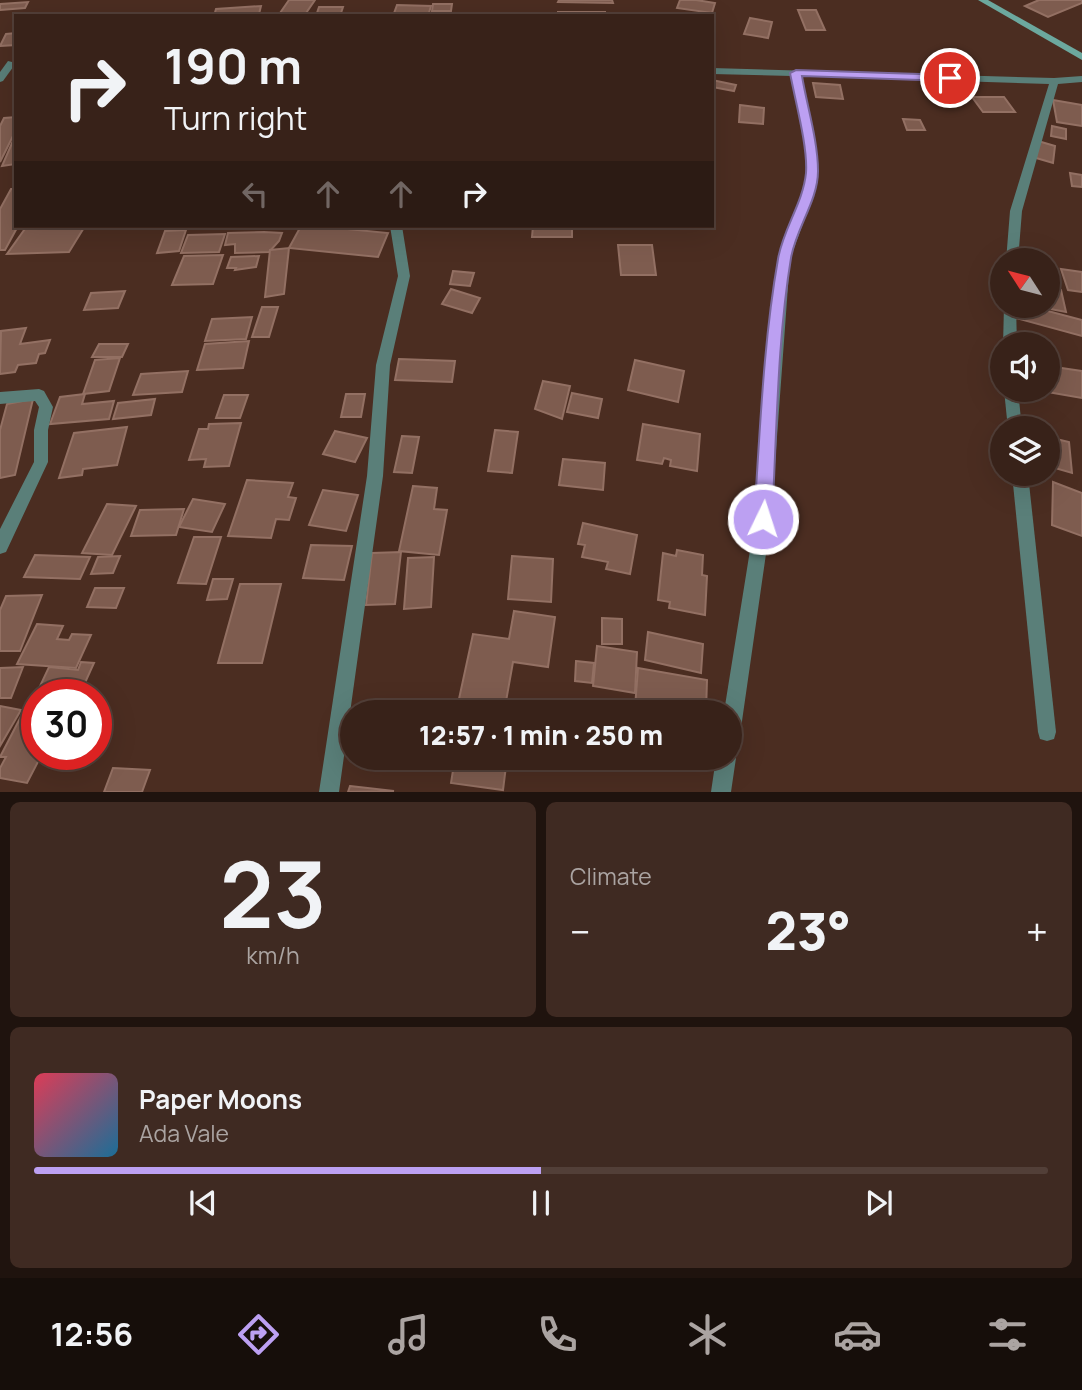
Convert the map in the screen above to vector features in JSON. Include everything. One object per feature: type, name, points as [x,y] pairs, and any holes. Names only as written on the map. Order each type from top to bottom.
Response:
[{"type":"street","points":[[982,0],[1082,57]]},
{"type":"street","points":[[0,79],[9,63]]},
{"type":"street","points":[[714,71],[1054,81],[1082,79]]},
{"type":"street","points":[[735,700],[763,519],[774,353],[784,259],[789,237],[809,188],[812,170],[796,73]]},
{"type":"street","points":[[1013,248],[1016,211],[1054,81]]},
{"type":"street","points":[[329,792],[375,476],[383,365],[404,276],[396,228]]},
{"type":"street","points":[[0,398],[39,395],[46,407],[41,430],[41,462],[0,546]]},
{"type":"street","points":[[1021,486],[1047,733]]},
{"type":"street","points":[[721,792],[724,770]]},
{"type":"building","points":[[289,0],[315,0],[305,14],[279,14]]},
{"type":"building","points":[[612,0],[613,3],[558,2]]},
{"type":"building","points":[[680,0],[715,3],[712,13],[677,8]]},
{"type":"building","points":[[1039,0],[1082,0],[1082,3],[1048,17],[1025,6]]},
{"type":"building","points":[[28,2],[25,8],[0,10],[0,4]]},
{"type":"building","points":[[433,4],[452,4],[451,11],[432,11]]},
{"type":"building","points":[[397,5],[431,6],[429,14],[394,14]]},
{"type":"building","points":[[261,6],[259,14],[215,14],[216,9]]},
{"type":"building","points":[[319,7],[343,7],[341,14],[317,14]]},
{"type":"building","points":[[798,10],[816,10],[825,30],[806,30]]},
{"type":"building","points":[[558,12],[605,12],[605,14]]},
{"type":"building","points":[[750,18],[772,22],[768,38],[744,34]]},
{"type":"building","points":[[14,33],[14,45],[0,46],[6,34]]},
{"type":"building","points":[[714,80],[736,85],[734,91],[714,87]]},
{"type":"building","points":[[813,83],[840,85],[843,99],[816,97]]},
{"type":"building","points":[[972,97],[1004,97],[1015,112],[983,112]]},
{"type":"building","points":[[1053,100],[1082,105],[1082,126],[1057,122]]},
{"type":"building","points":[[740,105],[764,108],[763,124],[739,122]]},
{"type":"building","points":[[14,117],[14,134],[0,162],[0,126],[4,118]]},
{"type":"building","points":[[903,119],[920,120],[925,130],[907,130]]},
{"type":"building","points":[[1052,126],[1066,129],[1066,139],[1051,136]]},
{"type":"building","points":[[14,139],[14,164],[2,166]]},
{"type":"building","points":[[1038,141],[1055,146],[1053,163],[1036,158]]},
{"type":"building","points":[[1070,173],[1082,175],[1082,187],[1072,186]]},
{"type":"building","points":[[11,189],[14,189],[14,228],[17,228],[5,250],[0,250],[0,209]]},
{"type":"building","points":[[26,228],[84,228],[69,252],[7,254]]},
{"type":"building","points":[[300,228],[337,228],[388,233],[378,257],[289,248]]},
{"type":"building","points":[[533,228],[572,228],[572,237],[532,237]]},
{"type":"building","points":[[186,230],[179,251],[157,253],[165,231]]},
{"type":"building","points":[[228,233],[282,233],[269,252],[235,253],[235,244],[225,245]]},
{"type":"building","points":[[225,234],[219,252],[181,253],[188,235]]},
{"type":"building","points":[[618,245],[652,245],[656,275],[621,275]]},
{"type":"building","points":[[289,248],[284,294],[265,297],[270,250]]},
{"type":"building","points":[[223,255],[213,284],[172,285],[184,256]]},
{"type":"building","points":[[259,256],[256,267],[235,270],[236,268],[227,268],[231,257]]},
{"type":"building","points":[[1061,269],[1082,272],[1082,292],[1068,290]]},
{"type":"building","points":[[453,271],[474,273],[470,286],[450,284]]},
{"type":"building","points":[[451,289],[480,298],[472,313],[442,304]]},
{"type":"building","points":[[1060,290],[1061,290],[1066,312],[1060,311]]},
{"type":"building","points":[[125,291],[118,308],[84,310],[91,293]]},
{"type":"building","points":[[262,307],[278,307],[269,337],[252,337]]},
{"type":"building","points":[[1060,314],[1082,320],[1082,336],[1016,318],[1060,318]]},
{"type":"building","points":[[252,317],[246,339],[205,341],[212,319]]},
{"type":"building","points":[[26,328],[20,344],[50,340],[45,353],[39,354],[36,363],[18,365],[15,372],[0,374],[1,331]]},
{"type":"building","points":[[249,341],[243,368],[197,370],[205,344]]},
{"type":"building","points":[[99,344],[128,344],[122,357],[92,357]]},
{"type":"building","points":[[120,358],[109,391],[83,394],[95,360]]},
{"type":"building","points":[[399,359],[455,361],[452,382],[395,380]]},
{"type":"building","points":[[635,360],[684,371],[678,402],[628,390]]},
{"type":"building","points":[[1060,368],[1082,371],[1082,398],[1060,394]]},
{"type":"building","points":[[188,371],[182,392],[133,395],[141,374]]},
{"type":"building","points":[[543,381],[570,386],[562,419],[535,409]]},
{"type":"building","points":[[572,393],[602,399],[598,418],[567,412]]},
{"type":"building","points":[[85,394],[82,404],[114,401],[109,419],[50,424],[60,397]]},
{"type":"building","points":[[346,394],[365,394],[361,417],[341,417]]},
{"type":"building","points":[[224,395],[248,395],[240,418],[216,418]]},
{"type":"building","points":[[33,399],[15,475],[0,478],[0,430],[7,404]]},
{"type":"building","points":[[155,399],[151,415],[113,419],[118,403]]},
{"type":"building","points":[[241,423],[229,466],[204,467],[206,459],[189,460],[199,429],[208,429],[209,424]]},
{"type":"building","points":[[643,424],[700,434],[697,471],[670,466],[671,460],[664,458],[662,464],[637,460]]},
{"type":"building","points":[[127,427],[117,465],[83,469],[82,475],[59,478],[74,433]]},
{"type":"building","points":[[495,430],[518,432],[512,473],[488,471]]},
{"type":"building","points":[[335,431],[367,438],[355,462],[323,454]]},
{"type":"building","points":[[402,436],[419,437],[412,473],[394,472]]},
{"type":"building","points":[[1060,440],[1069,442],[1072,473],[1060,470]]},
{"type":"building","points":[[563,459],[605,463],[603,490],[559,485]]},
{"type":"building","points":[[247,480],[293,483],[288,497],[296,498],[289,520],[276,519],[271,538],[228,536]]},
{"type":"building","points":[[1060,485],[1082,493],[1082,536],[1052,525],[1053,486]]},
{"type":"building","points":[[413,486],[437,488],[434,509],[447,510],[439,555],[399,551]]},
{"type":"building","points":[[323,490],[358,495],[346,531],[309,525]]},
{"type":"building","points":[[193,499],[225,504],[212,532],[179,527]]},
{"type":"building","points":[[107,504],[136,506],[112,555],[82,553]]},
{"type":"building","points":[[184,509],[176,535],[131,536],[140,510]]},
{"type":"building","points":[[583,523],[637,535],[630,574],[606,569],[608,562],[582,557],[585,545],[578,544]]},
{"type":"building","points":[[194,537],[221,537],[206,584],[178,583]]},
{"type":"building","points":[[311,545],[352,546],[344,580],[303,578]]},
{"type":"building","points":[[677,550],[703,555],[702,575],[707,576],[705,615],[669,608],[670,602],[658,600],[663,553],[676,556]]},
{"type":"building","points":[[401,552],[395,604],[366,605],[372,553]]},
{"type":"building","points":[[35,555],[90,557],[80,579],[24,577]]},
{"type":"building","points":[[120,556],[113,573],[91,574],[98,557]]},
{"type":"building","points":[[512,556],[553,559],[551,602],[508,599]]},
{"type":"building","points":[[434,557],[431,607],[404,609],[408,558]]},
{"type":"building","points":[[213,579],[233,579],[227,599],[207,600]]},
{"type":"building","points":[[240,584],[281,584],[262,663],[218,663]]},
{"type":"building","points":[[95,588],[124,588],[116,608],[87,607]]},
{"type":"building","points":[[42,595],[20,651],[0,651],[0,610],[6,596]]},
{"type":"building","points":[[514,611],[555,617],[548,667],[513,662],[506,700],[459,699],[473,634],[509,639]]},
{"type":"building","points":[[602,618],[622,619],[622,644],[602,644]]},
{"type":"building","points":[[37,624],[63,626],[57,639],[69,640],[72,634],[91,635],[76,668],[17,664]]},
{"type":"building","points":[[648,632],[703,644],[701,673],[645,660]]},
{"type":"building","points":[[597,646],[637,652],[635,693],[593,686]]},
{"type":"building","points":[[576,661],[594,663],[592,683],[575,681]]},
{"type":"building","points":[[81,662],[94,663],[87,679],[43,679],[49,667],[78,670]]},
{"type":"building","points":[[23,667],[11,698],[0,698],[0,668]]},
{"type":"building","points":[[638,668],[707,680],[706,700],[636,700]]},
{"type":"building","points":[[0,706],[21,710],[0,746]]},
{"type":"building","points":[[21,716],[21,770],[34,770],[27,783],[0,778],[0,768],[6,757],[0,757]]},
{"type":"building","points":[[113,768],[150,770],[142,792],[104,792]]},
{"type":"building","points":[[453,770],[506,770],[503,790],[451,783]]},
{"type":"building","points":[[350,786],[394,791],[348,792]]},
{"type":"route","points":[[763,519],[774,353],[784,259],[789,237],[809,188],[812,170],[796,73],[950,78]]}]
